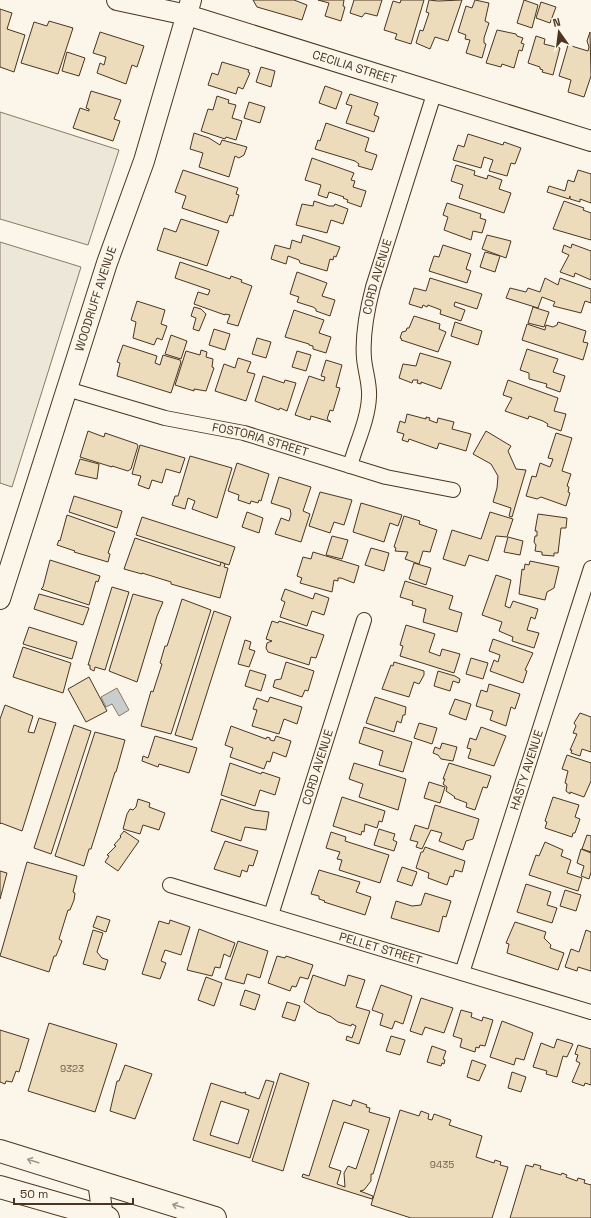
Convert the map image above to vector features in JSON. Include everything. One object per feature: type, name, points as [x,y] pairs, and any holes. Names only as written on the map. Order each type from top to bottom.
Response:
[{"type":"main road","points":[[0,1151],[215,1218]]},
{"type":"main road","points":[[0,1187],[105,1218]]},
{"type":"street","name":"CECILIA STREET","points":[[117,0],[189,7],[436,91],[591,141]]},
{"type":"street","name":"WOODRUFF AVENUE","points":[[0,599],[108,263],[144,161],[189,7]]},
{"type":"street","name":"CORD AVENUE","points":[[350,466],[367,410],[369,397],[364,358],[364,337],[367,309],[436,91]]},
{"type":"street","name":"FOSTORIA STREET","points":[[67,389],[164,418],[244,433],[386,477],[453,490]]},
{"type":"street","name":"HASTY AVENUE","points":[[462,973],[591,568]]},
{"type":"street","name":"CORD AVENUE","points":[[271,915],[364,620]]},
{"type":"street","name":"PELLET STREET","points":[[170,884],[591,1012]]},
{"type":"street","points":[[98,1182],[105,1218]]},
{"type":"shaded area","points":[[0,112],[119,150],[88,245],[0,219]]},
{"type":"shaded area","points":[[0,242],[81,267],[12,487],[0,483]]},
{"type":"shaded area","points":[[117,688],[129,710],[119,716],[112,704],[106,707],[101,697]]},
{"type":"building","points":[[253,0],[294,0],[307,5],[302,20],[257,7]]},
{"type":"building","points":[[318,0],[344,0],[343,6],[345,7],[341,21],[325,16],[329,3]]},
{"type":"building","points":[[354,0],[382,0],[377,16],[365,13],[362,17],[350,13]]},
{"type":"building","points":[[401,0],[424,0],[411,44],[395,39],[397,34],[384,30],[393,1],[400,3]]},
{"type":"building","points":[[429,0],[462,0],[448,41],[435,37],[430,49],[416,43],[420,30],[423,31],[429,13],[426,12]]},
{"type":"building","points":[[475,0],[489,3],[485,21],[489,23],[484,38],[484,43],[486,44],[482,58],[466,53],[470,40],[465,39],[466,35],[458,32],[466,6],[472,8]]},
{"type":"building","points":[[524,0],[538,5],[532,28],[517,23]]},
{"type":"building","points":[[541,2],[556,7],[550,23],[536,18]]},
{"type":"building","points":[[0,9],[12,13],[7,29],[25,35],[14,72],[0,67]]},
{"type":"building","points":[[49,21],[73,28],[58,74],[21,63],[34,22],[47,26]]},
{"type":"building","points":[[497,30],[516,34],[517,36],[523,38],[521,43],[524,44],[522,51],[519,50],[514,68],[502,64],[501,67],[486,63]]},
{"type":"building","points":[[100,32],[144,46],[137,67],[132,65],[126,84],[97,73],[100,63],[104,65],[106,57],[93,53]]},
{"type":"building","points":[[590,32],[591,76],[584,97],[568,92],[571,80],[559,76],[568,45],[588,51],[589,47],[587,41]]},
{"type":"building","points":[[536,36],[545,39],[544,44],[560,48],[553,75],[542,72],[543,70],[540,69],[540,67],[528,63]]},
{"type":"building","points":[[67,52],[85,58],[79,76],[62,71]]},
{"type":"building","points":[[222,62],[249,70],[248,72],[250,73],[243,89],[238,87],[236,94],[208,85],[212,73],[218,75]]},
{"type":"building","points":[[261,67],[275,71],[271,87],[256,82]]},
{"type":"building","points":[[325,86],[342,92],[336,109],[319,103]]},
{"type":"building","points":[[91,91],[121,100],[114,119],[120,121],[113,141],[73,128],[80,108],[89,111],[89,109],[86,108]]},
{"type":"building","points":[[350,94],[378,103],[374,115],[379,117],[374,132],[346,123],[352,106],[346,104]]},
{"type":"building","points":[[217,96],[229,100],[228,103],[236,105],[232,118],[242,121],[236,140],[226,137],[225,139],[201,131],[208,109],[213,110]]},
{"type":"building","points":[[249,102],[265,107],[260,123],[244,118]]},
{"type":"building","points":[[326,123],[369,138],[365,151],[377,155],[372,170],[358,166],[359,164],[355,161],[315,149],[318,140],[320,141]]},
{"type":"building","points":[[194,133],[209,138],[220,145],[222,140],[247,147],[244,155],[239,158],[235,156],[229,177],[199,167],[203,153],[190,149]]},
{"type":"building","points":[[468,134],[503,145],[504,142],[521,148],[515,164],[511,163],[507,176],[489,171],[493,160],[484,157],[481,168],[453,160],[458,145],[464,147]]},
{"type":"building","points":[[312,158],[354,173],[351,180],[355,181],[353,187],[366,191],[361,207],[347,202],[348,200],[343,198],[344,197],[329,192],[327,198],[318,195],[321,185],[305,180]]},
{"type":"building","points":[[456,165],[475,171],[474,175],[487,179],[488,175],[502,180],[499,189],[511,193],[504,213],[459,198],[463,185],[451,181]]},
{"type":"building","points":[[183,170],[238,188],[236,194],[239,195],[233,216],[230,215],[227,223],[182,208],[186,196],[175,192]]},
{"type":"building","points":[[578,170],[591,174],[591,203],[580,199],[580,202],[570,199],[570,196],[569,199],[547,192],[549,186],[565,191],[568,180],[574,182]]},
{"type":"building","points":[[314,201],[329,206],[334,206],[335,204],[348,209],[343,224],[331,220],[327,233],[296,225],[302,204],[313,206]]},
{"type":"building","points":[[564,201],[584,208],[583,210],[591,213],[591,240],[553,229]]},
{"type":"building","points":[[447,203],[481,214],[480,218],[486,220],[482,233],[473,231],[471,240],[444,230],[448,217],[443,215]]},
{"type":"building","points":[[181,219],[219,231],[207,266],[157,250],[164,228],[176,232]]},
{"type":"building","points":[[303,235],[340,247],[336,257],[334,256],[333,260],[330,259],[327,271],[300,263],[299,260],[288,256],[286,264],[271,259],[275,245],[290,249],[292,240],[301,243]]},
{"type":"building","points":[[487,235],[511,241],[506,258],[482,249]]},
{"type":"building","points":[[572,244],[591,251],[591,280],[575,273],[574,277],[560,272],[569,255],[562,252],[564,245],[571,248]]},
{"type":"building","points":[[443,245],[471,254],[466,269],[471,271],[467,283],[429,271],[434,256],[439,257]]},
{"type":"building","points":[[485,252],[500,256],[495,272],[480,267]]},
{"type":"building","points":[[180,262],[230,279],[231,276],[252,286],[238,326],[227,323],[230,315],[225,315],[194,304],[198,292],[208,295],[210,290],[175,278]]},
{"type":"building","points":[[297,272],[327,283],[322,296],[335,300],[330,316],[316,311],[313,307],[297,302],[299,297],[290,294]]},
{"type":"building","points":[[430,278],[482,294],[477,309],[455,302],[454,306],[465,310],[461,321],[440,314],[441,310],[428,305],[427,307],[423,305],[422,308],[409,304],[414,288],[426,291]]},
{"type":"building","points":[[545,278],[558,285],[560,278],[591,289],[591,303],[585,301],[581,313],[553,306],[555,302],[542,297],[538,308],[506,298],[510,288],[526,292],[528,288],[540,292]]},
{"type":"building","points":[[137,301],[165,310],[161,324],[167,326],[162,340],[157,338],[154,345],[133,338],[136,322],[131,320]]},
{"type":"building","points":[[194,307],[201,309],[206,314],[199,331],[193,329],[196,318],[191,316]]},
{"type":"building","points":[[533,307],[549,312],[544,327],[528,323]]},
{"type":"building","points":[[294,310],[324,320],[319,333],[331,337],[326,353],[313,349],[313,346],[309,344],[285,337]]},
{"type":"building","points":[[414,316],[440,324],[439,329],[446,332],[438,352],[401,340],[402,339],[400,338],[402,332],[409,328]]},
{"type":"building","points":[[455,322],[482,331],[478,345],[451,336]]},
{"type":"building","points":[[558,322],[586,331],[583,342],[588,343],[583,360],[522,340],[527,324],[545,330],[546,325],[553,327],[557,325]]},
{"type":"building","points":[[214,329],[230,334],[225,350],[209,345]]},
{"type":"building","points":[[171,335],[187,341],[181,359],[165,354]]},
{"type":"building","points":[[257,338],[271,342],[266,358],[252,354]]},
{"type":"building","points":[[123,345],[157,356],[155,363],[160,365],[163,355],[180,360],[181,362],[171,393],[117,376],[120,363],[117,362]]},
{"type":"building","points":[[527,349],[558,359],[553,372],[565,376],[560,392],[546,387],[547,384],[529,379],[529,373],[520,370]]},
{"type":"building","points":[[201,350],[207,352],[206,357],[213,359],[212,367],[214,368],[206,391],[194,389],[194,391],[175,385],[186,351],[200,355]]},
{"type":"building","points":[[297,351],[311,355],[306,371],[292,367]]},
{"type":"building","points":[[420,353],[451,362],[441,389],[421,382],[421,384],[417,383],[418,380],[413,380],[412,383],[399,378],[403,364],[416,366]]},
{"type":"building","points":[[238,358],[251,362],[247,372],[255,374],[246,401],[215,391],[224,364],[235,368]]},
{"type":"building","points":[[326,360],[342,365],[336,387],[340,388],[333,411],[330,410],[327,419],[331,422],[311,416],[310,420],[295,415],[309,376],[324,381],[325,377],[321,376]]},
{"type":"building","points":[[263,376],[284,383],[285,380],[296,383],[287,411],[280,408],[279,410],[255,401]]},
{"type":"building","points":[[508,380],[558,398],[554,411],[566,414],[561,431],[547,426],[548,424],[543,421],[529,416],[528,419],[505,411],[512,398],[503,395]]},
{"type":"building","points":[[407,414],[426,419],[426,417],[430,418],[429,420],[437,423],[438,418],[454,422],[452,429],[471,434],[466,451],[439,443],[437,449],[409,439],[408,442],[402,440],[404,434],[397,432],[400,421],[405,423]]},
{"type":"building","points":[[88,431],[104,437],[105,433],[137,444],[138,446],[131,469],[128,471],[80,457]]},
{"type":"building","points":[[486,431],[511,446],[508,451],[516,469],[526,470],[512,517],[509,516],[511,508],[493,502],[497,488],[498,476],[491,464],[473,454]]},
{"type":"building","points":[[556,433],[572,438],[562,471],[571,474],[567,486],[569,487],[568,492],[570,493],[566,506],[541,497],[537,499],[526,496],[532,476],[536,477],[540,463],[550,467],[553,459],[548,458]]},
{"type":"building","points":[[140,445],[185,458],[180,473],[166,469],[162,483],[152,480],[149,489],[138,485],[141,476],[132,474]]},
{"type":"building","points":[[190,456],[232,468],[217,518],[192,509],[195,501],[188,498],[185,509],[172,505],[175,496],[178,496]]},
{"type":"building","points":[[80,459],[99,464],[97,479],[75,474]]},
{"type":"building","points":[[237,463],[269,474],[261,501],[259,500],[258,503],[251,501],[250,504],[238,500],[239,495],[228,491]]},
{"type":"building","points":[[279,477],[311,487],[303,511],[310,514],[301,542],[275,534],[281,518],[289,521],[291,514],[290,509],[271,503]]},
{"type":"building","points":[[320,492],[352,500],[344,525],[334,522],[330,533],[309,526]]},
{"type":"building","points":[[74,496],[122,511],[117,528],[69,512]]},
{"type":"building","points":[[361,503],[402,515],[398,526],[390,523],[384,542],[353,532]]},
{"type":"building","points":[[247,512],[263,518],[259,533],[242,527]]},
{"type":"building","points":[[490,512],[513,519],[507,537],[496,536],[488,561],[469,555],[465,566],[443,559],[452,530],[481,539]]},
{"type":"building","points":[[538,514],[567,518],[566,528],[561,528],[558,553],[554,553],[554,556],[542,555],[542,552],[535,551],[536,545],[534,542],[535,536],[537,536],[537,531],[535,531]]},
{"type":"building","points":[[67,515],[115,532],[108,553],[110,554],[108,562],[74,552],[75,551],[57,545],[59,540],[60,541]]},
{"type":"building","points":[[404,516],[420,521],[419,524],[437,530],[430,552],[423,551],[419,564],[405,559],[408,552],[395,551],[396,548],[394,547]]},
{"type":"building","points":[[142,517],[235,547],[229,565],[136,535]]},
{"type":"building","points":[[332,536],[348,540],[342,559],[326,555]]},
{"type":"building","points":[[508,537],[523,541],[520,555],[504,552]]},
{"type":"building","points":[[135,538],[220,566],[221,562],[225,564],[224,567],[228,568],[220,598],[171,584],[171,582],[142,573],[124,569]]},
{"type":"building","points":[[371,548],[389,553],[384,571],[365,565]]},
{"type":"building","points":[[313,552],[359,566],[354,583],[338,578],[338,581],[334,580],[332,592],[300,583],[302,578],[297,576],[303,557],[311,559]]},
{"type":"building","points":[[50,560],[100,576],[98,582],[96,581],[89,605],[41,589],[43,587]]},
{"type":"building","points":[[530,561],[559,567],[554,588],[547,592],[545,600],[519,594],[522,569],[524,570],[525,564],[529,565]]},
{"type":"building","points":[[414,563],[431,568],[426,585],[409,579]]},
{"type":"building","points":[[496,575],[511,580],[505,606],[510,608],[513,601],[538,609],[535,619],[531,617],[527,630],[539,633],[534,648],[512,641],[513,637],[499,631],[502,622],[482,615]]},
{"type":"building","points":[[405,581],[453,596],[449,609],[462,613],[457,632],[423,622],[426,609],[412,605],[413,601],[400,597]]},
{"type":"building","points":[[112,587],[129,592],[105,670],[95,667],[94,671],[90,669],[90,665],[88,665]]},
{"type":"building","points":[[285,589],[313,599],[315,593],[329,598],[324,615],[312,611],[307,626],[280,617],[285,602],[281,600]]},
{"type":"building","points":[[39,594],[89,608],[83,625],[34,609]]},
{"type":"building","points":[[133,594],[163,602],[157,616],[137,682],[109,671]]},
{"type":"building","points":[[182,599],[211,610],[171,734],[141,726],[151,691],[153,692],[162,664],[160,663],[165,646],[167,646]]},
{"type":"building","points":[[214,611],[231,617],[192,740],[175,735]]},
{"type":"building","points":[[272,621],[278,623],[279,621],[324,635],[316,658],[311,657],[309,665],[268,652],[266,648],[267,643],[272,641],[266,639]]},
{"type":"building","points":[[406,625],[435,634],[429,652],[440,656],[442,649],[460,654],[454,673],[400,656],[403,646],[400,645]]},
{"type":"building","points":[[29,627],[77,642],[72,659],[23,644]]},
{"type":"building","points":[[493,639],[533,653],[525,670],[527,671],[523,683],[490,671],[494,660],[498,662],[500,655],[489,651]]},
{"type":"building","points":[[245,640],[251,642],[249,649],[255,651],[249,667],[238,664]]},
{"type":"building","points":[[23,647],[71,663],[63,693],[13,677]]},
{"type":"building","points":[[471,658],[488,663],[483,679],[466,674]]},
{"type":"building","points":[[286,662],[314,671],[308,691],[305,690],[302,697],[273,687],[275,680],[281,679]]},
{"type":"building","points":[[394,662],[424,671],[424,675],[419,684],[414,682],[409,697],[382,689],[391,665],[393,666]]},
{"type":"building","points":[[250,670],[266,675],[261,691],[245,686]]},
{"type":"building","points":[[438,671],[455,676],[460,679],[459,683],[453,681],[450,691],[434,686]]},
{"type":"building","points":[[89,677],[107,711],[86,722],[68,689]]},
{"type":"building","points":[[489,684],[520,694],[515,709],[511,707],[506,726],[490,720],[493,711],[476,706],[481,690],[487,692]]},
{"type":"building","points":[[270,697],[302,707],[297,724],[284,719],[279,734],[252,726],[257,710],[253,709],[257,698],[268,702]]},
{"type":"building","points":[[375,697],[406,707],[405,715],[403,715],[401,723],[397,721],[394,732],[366,723]]},
{"type":"building","points":[[455,699],[471,704],[466,720],[449,714]]},
{"type":"building","points":[[5,705],[33,716],[28,732],[34,733],[39,718],[56,723],[22,831],[1,823],[0,824],[0,719]]},
{"type":"building","points":[[580,713],[591,717],[591,752],[582,749],[580,756],[571,753],[572,750],[570,750],[577,734],[573,733],[576,726],[574,723]]},
{"type":"building","points":[[419,723],[437,728],[432,744],[414,738]]},
{"type":"building","points":[[74,725],[91,731],[51,854],[34,848]]},
{"type":"building","points":[[231,726],[266,739],[267,737],[270,738],[270,740],[274,741],[276,736],[291,741],[286,757],[273,752],[270,762],[267,761],[264,769],[230,757],[233,748],[225,745]]},
{"type":"building","points":[[364,727],[412,742],[403,772],[379,765],[383,751],[359,743]]},
{"type":"building","points":[[481,727],[506,736],[494,766],[468,758],[471,749],[467,748],[470,738],[476,740]]},
{"type":"building","points":[[95,732],[125,740],[91,849],[89,849],[84,866],[55,856]]},
{"type":"building","points":[[155,736],[197,748],[189,773],[159,764],[158,767],[142,761],[143,756],[148,758]]},
{"type":"building","points":[[442,743],[457,747],[453,761],[441,759],[438,755],[433,753],[435,747],[440,749]]},
{"type":"building","points":[[567,755],[591,763],[591,781],[584,797],[570,792],[570,794],[566,791],[567,784],[565,783],[568,771],[562,769]]},
{"type":"building","points":[[230,763],[261,774],[262,772],[280,778],[275,795],[260,790],[255,806],[221,795]]},
{"type":"building","points":[[354,763],[406,779],[398,810],[359,797],[363,784],[349,779]]},
{"type":"building","points":[[449,763],[491,776],[487,788],[483,787],[475,810],[466,807],[467,803],[454,798],[455,797],[446,791],[447,787],[443,784],[445,779],[443,779]]},
{"type":"building","points":[[429,782],[445,787],[440,803],[424,798]]},
{"type":"building","points":[[342,797],[385,811],[382,822],[379,821],[377,828],[365,824],[364,832],[362,831],[361,835],[333,826]]},
{"type":"building","points":[[553,797],[579,805],[575,817],[580,819],[572,837],[545,828],[547,822],[545,821]]},
{"type":"building","points":[[138,799],[150,803],[149,807],[165,813],[159,830],[143,825],[140,834],[123,829],[127,814],[130,809],[133,810],[136,807]]},
{"type":"building","points":[[221,799],[254,810],[269,812],[266,830],[245,827],[241,841],[211,831]]},
{"type":"building","points":[[435,805],[479,819],[473,839],[466,841],[463,850],[439,841],[442,833],[431,830],[422,849],[416,847],[418,842],[410,840],[415,825],[428,829]]},
{"type":"building","points":[[379,829],[395,834],[393,840],[397,842],[394,851],[374,845]]},
{"type":"building","points":[[124,831],[139,841],[118,871],[105,862],[109,856],[107,855],[116,846],[114,845]]},
{"type":"building","points":[[331,832],[346,837],[345,841],[389,855],[380,883],[339,870],[342,860],[337,859],[340,852],[326,848]]},
{"type":"building","points":[[587,835],[591,836],[591,852],[582,849]]},
{"type":"building","points":[[225,841],[258,851],[253,866],[249,865],[247,872],[242,870],[240,877],[214,869]]},
{"type":"building","points":[[545,842],[563,850],[561,856],[571,860],[567,873],[582,878],[578,891],[529,875],[536,855],[539,856]]},
{"type":"building","points":[[425,847],[465,861],[462,872],[455,870],[453,877],[450,876],[447,885],[428,878],[429,873],[416,868],[421,852],[423,852]]},
{"type":"building","points":[[581,849],[591,853],[591,872],[589,879],[581,876],[584,866],[577,863]]},
{"type":"building","points":[[27,862],[77,876],[73,892],[75,893],[74,900],[70,910],[68,910],[59,939],[62,941],[56,956],[54,956],[49,972],[0,956]]},
{"type":"building","points":[[402,867],[417,872],[412,886],[397,881]]},
{"type":"building","points":[[319,870],[360,882],[356,892],[371,897],[365,915],[324,902],[325,901],[319,899],[319,896],[311,894]]},
{"type":"building","points":[[0,871],[7,873],[0,899]]},
{"type":"building","points":[[526,884],[551,892],[547,905],[557,908],[552,923],[517,912]]},
{"type":"building","points":[[565,890],[581,895],[576,911],[560,906]]},
{"type":"building","points":[[425,893],[451,901],[446,917],[443,916],[439,932],[391,918],[396,901],[412,906],[421,905]]},
{"type":"building","points":[[97,916],[110,920],[106,932],[93,927]]},
{"type":"building","points":[[170,920],[190,927],[181,955],[165,950],[161,961],[166,963],[160,979],[142,974],[159,921],[169,924]]},
{"type":"building","points":[[515,922],[546,932],[544,938],[551,945],[550,948],[564,953],[558,970],[507,953],[509,944],[506,943]]},
{"type":"building","points":[[199,929],[235,943],[230,957],[224,954],[220,968],[215,967],[212,976],[187,970]]},
{"type":"building","points":[[93,930],[103,933],[97,952],[102,958],[108,960],[105,970],[83,964]]},
{"type":"building","points":[[586,930],[591,932],[591,971],[578,967],[577,971],[565,967],[571,949],[579,952]]},
{"type":"building","points":[[238,941],[268,951],[260,978],[247,974],[244,984],[225,979]]},
{"type":"building","points":[[277,956],[285,958],[286,956],[313,965],[308,979],[300,977],[296,987],[292,986],[290,991],[268,983]]},
{"type":"building","points":[[313,975],[345,986],[348,975],[365,980],[356,1007],[370,1011],[359,1044],[346,1040],[347,1036],[352,1038],[356,1026],[338,1022],[330,1016],[318,1012],[304,1002]]},
{"type":"building","points":[[206,977],[222,983],[214,1006],[198,1000]]},
{"type":"building","points":[[381,985],[412,996],[403,1024],[395,1021],[392,1029],[380,1025],[383,1014],[372,1010]]},
{"type":"building","points":[[245,990],[260,995],[255,1010],[240,1005]]},
{"type":"building","points":[[421,998],[453,1008],[444,1033],[425,1027],[422,1035],[410,1031]]},
{"type":"building","points":[[287,1002],[300,1006],[295,1021],[282,1017]]},
{"type":"building","points":[[461,1010],[472,1013],[471,1017],[482,1021],[483,1017],[493,1020],[485,1046],[480,1045],[479,1048],[476,1047],[475,1052],[460,1047],[462,1039],[453,1036]]},
{"type":"building","points":[[502,1021],[533,1033],[524,1060],[516,1058],[514,1065],[490,1057]]},
{"type":"building","points":[[49,1023],[117,1044],[95,1112],[28,1091]]},
{"type":"building","points":[[0,1030],[29,1039],[19,1072],[16,1071],[12,1082],[6,1081],[5,1084],[0,1082]]},
{"type":"building","points":[[391,1036],[405,1040],[400,1055],[386,1051]]},
{"type":"building","points":[[557,1039],[573,1044],[567,1057],[563,1056],[557,1077],[546,1074],[547,1071],[533,1067],[541,1043],[554,1048]]},
{"type":"building","points":[[578,1045],[591,1049],[591,1085],[585,1083],[584,1086],[572,1082],[580,1063],[576,1061],[578,1055],[575,1054]]},
{"type":"building","points":[[432,1046],[446,1051],[443,1059],[445,1060],[444,1064],[442,1063],[441,1066],[427,1062]]},
{"type":"building","points":[[472,1060],[486,1065],[479,1081],[467,1077]]},
{"type":"building","points":[[125,1065],[152,1074],[135,1119],[110,1111],[117,1081],[119,1081]]},
{"type":"building","points":[[512,1072],[526,1077],[521,1092],[508,1088]]},
{"type":"building","points":[[280,1073],[309,1083],[283,1171],[252,1161]]},
{"type":"building","points":[[266,1080],[274,1082],[250,1158],[193,1140],[211,1083],[242,1093],[246,1092],[245,1094],[259,1099]],"holes":[[[221,1101],[249,1110],[238,1144],[210,1135]]]},
{"type":"building","points":[[333,1100],[351,1106],[353,1100],[367,1105],[366,1107],[370,1108],[369,1112],[390,1118],[373,1174],[371,1174],[371,1181],[364,1190],[360,1191],[373,1196],[372,1199],[302,1177],[303,1174],[309,1176]],"holes":[[[344,1122],[369,1130],[356,1169],[348,1166],[344,1173],[345,1187],[337,1184],[341,1171],[329,1167]]]},
{"type":"building","points":[[400,1110],[419,1116],[421,1111],[429,1114],[428,1119],[432,1120],[434,1114],[451,1120],[449,1125],[482,1136],[476,1157],[494,1163],[495,1160],[501,1162],[500,1165],[508,1167],[492,1218],[411,1218],[371,1205]]},
{"type":"building","points":[[534,1164],[541,1166],[540,1169],[561,1175],[562,1173],[567,1175],[566,1177],[577,1181],[578,1178],[585,1180],[584,1183],[591,1185],[591,1218],[510,1218],[526,1165],[533,1167]]}]
